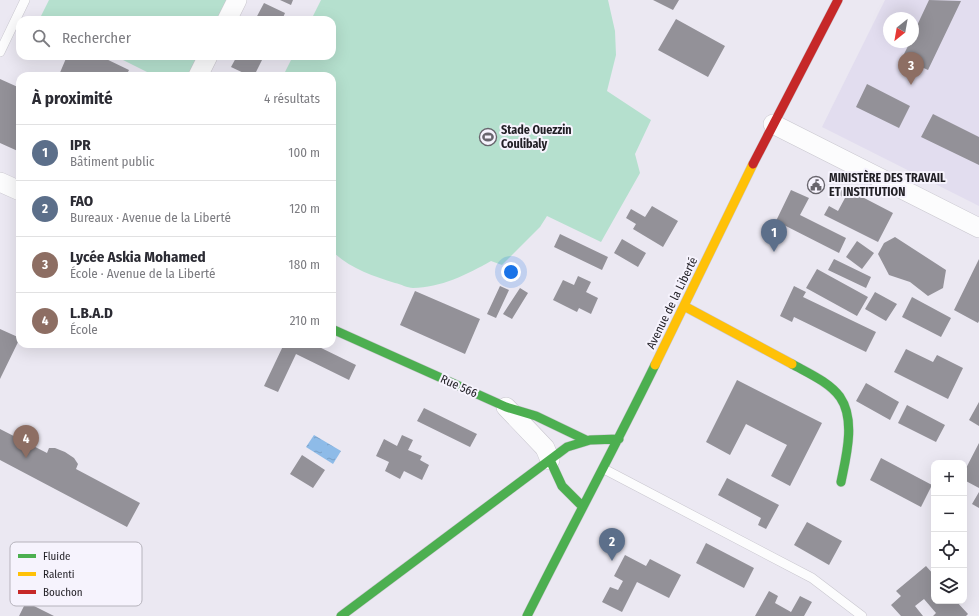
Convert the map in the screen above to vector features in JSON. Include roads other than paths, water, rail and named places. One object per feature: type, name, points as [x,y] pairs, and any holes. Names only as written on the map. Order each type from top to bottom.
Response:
[{"type":"street","points":[[229,16],[237,0]]},
{"type":"street","name":"Avenue de la Liberté","points":[[527,616],[582,506],[604,469],[773,124],[838,0]]},
{"type":"street","points":[[200,72],[206,60]]},
{"type":"street","points":[[773,124],[979,228]]},
{"type":"street","points":[[0,182],[16,189]]},
{"type":"street","points":[[684,306],[821,380],[841,397],[849,421],[846,457],[841,482]]},
{"type":"street","name":"Rue 566","points":[[336,331],[506,406],[536,416],[586,440]]},
{"type":"street","points":[[506,406],[545,448],[556,479],[565,493],[582,506]]},
{"type":"street","points":[[340,616],[564,448],[586,440],[619,439]]},
{"type":"lane","points":[[17,16],[25,0]]},
{"type":"lane","points":[[0,52],[16,19]]},
{"type":"lane","points":[[604,469],[812,578],[862,616]]},
{"type":"water","points":[[314,435],[341,451],[333,464],[306,447]]},
{"type":"place","name":"Lycée Askia Mohamed","points":[[911,85]]},
{"type":"place","name":"Stade Ouezzin Coulibaly","points":[[488,137]]},
{"type":"place","name":"MINISTÈRE DES TRAVAIL ET INSTITUTION","points":[[816,185]]},
{"type":"place","name":"IPR","points":[[774,252]]},
{"type":"place","name":"L.B.A.D","points":[[26,458]]},
{"type":"place","name":"FAO","points":[[612,561]]}]
